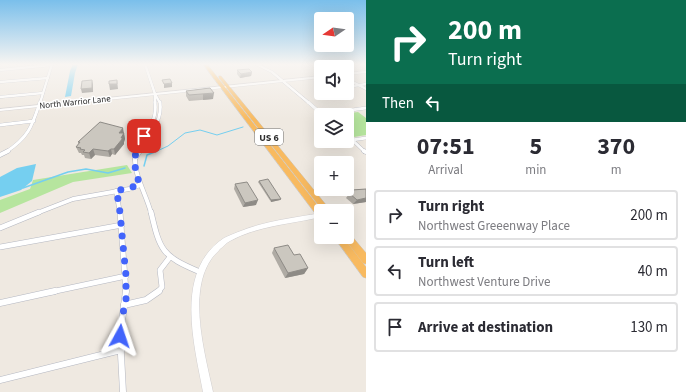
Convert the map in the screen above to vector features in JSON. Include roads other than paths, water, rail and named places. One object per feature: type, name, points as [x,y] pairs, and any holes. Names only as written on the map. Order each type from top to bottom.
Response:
[{"type":"highway","name":"US 6","points":[[221,82],[321,204]]},
{"type":"highway","name":"US 6","points":[[222,82],[314,206]]},
{"type":"highway","points":[[343,244],[366,274]]},
{"type":"highway","points":[[353,244],[366,260]]},
{"type":"street","points":[[0,155],[19,144],[28,134],[34,121],[47,82]]},
{"type":"street","points":[[134,162],[160,117],[161,105],[151,82]]},
{"type":"street","name":"North Warrior Lane","points":[[0,110],[270,82]]},
{"type":"street","points":[[285,82],[315,108]]},
{"type":"street","points":[[354,82],[366,89]]},
{"type":"street","points":[[354,86],[366,84]]},
{"type":"street","points":[[0,97],[43,93]]},
{"type":"street","points":[[155,94],[156,112],[154,120],[137,146],[134,162],[136,174],[147,198],[158,242],[162,249],[178,263],[200,272]]},
{"type":"street","points":[[354,110],[366,108]]},
{"type":"street","points":[[0,125],[34,121]]},
{"type":"street","points":[[354,140],[366,138]]},
{"type":"street","points":[[354,142],[366,152]]},
{"type":"street","points":[[0,228],[73,199],[140,185]]},
{"type":"street","points":[[116,191],[122,225],[126,276],[126,299],[122,318],[121,350],[123,392]]},
{"type":"street","points":[[208,392],[195,321],[194,302],[200,272],[220,244],[234,236],[251,229],[314,216]]},
{"type":"street","points":[[0,247],[122,225]]},
{"type":"street","points":[[124,305],[148,300],[157,295],[162,287],[160,275],[161,266],[170,257]]},
{"type":"street","points":[[0,304],[126,276]]},
{"type":"street","points":[[0,380],[121,350]]},
{"type":"water","points":[[68,82],[73,82],[71,96],[65,97]]},
{"type":"water","points":[[36,164],[32,181],[21,190],[0,197],[0,177],[17,168]]},
{"type":"waterway","points":[[155,152],[168,146],[185,133],[200,130],[217,135],[243,127]]},
{"type":"waterway","points":[[144,166],[147,155],[157,151]]},
{"type":"waterway","points":[[23,188],[68,172],[86,169],[108,173],[125,168]]}]
